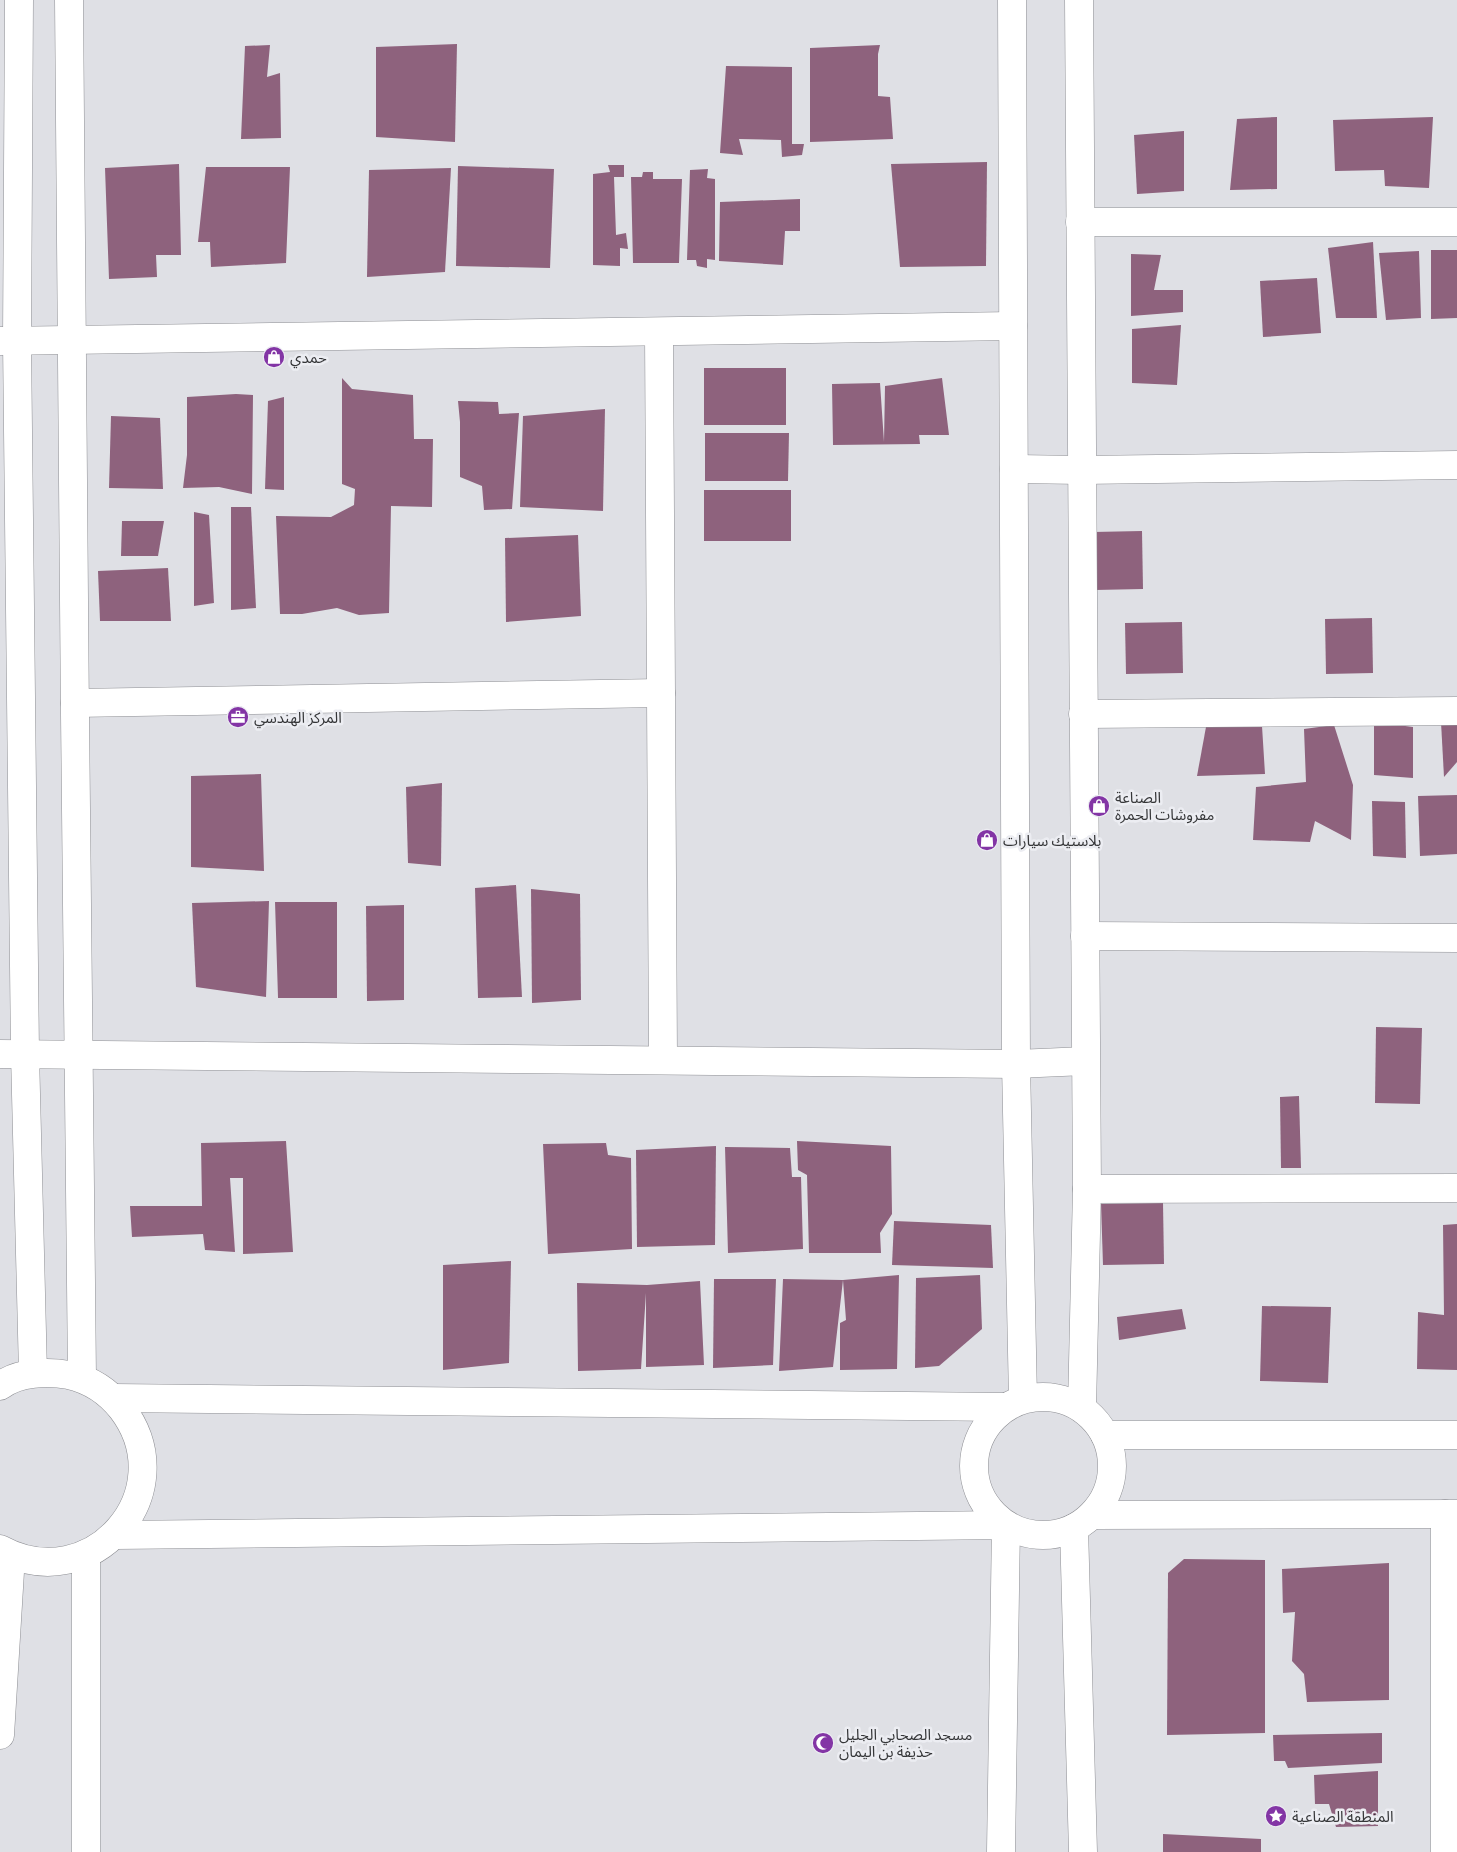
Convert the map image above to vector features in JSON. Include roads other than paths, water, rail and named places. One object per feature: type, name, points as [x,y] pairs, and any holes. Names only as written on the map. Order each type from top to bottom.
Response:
[{"type":"street","points":[[19,0],[8,341],[13,1054],[33,1373]]},
{"type":"street","points":[[69,0],[74,340],[76,1055],[82,1378]]},
{"type":"street","points":[[1012,0],[1016,1064],[1014,1403]]},
{"type":"street","points":[[1078,0],[1087,1188],[1082,1408]]},
{"type":"street","points":[[1080,222],[1457,222]]},
{"type":"street","points":[[8,341],[1013,326]]},
{"type":"street","points":[[659,332],[663,1060]]},
{"type":"street","points":[[1014,469],[1081,470],[1457,465]]},
{"type":"street","points":[[75,703],[661,693]]},
{"type":"street","points":[[1083,714],[1457,710]]},
{"type":"street","points":[[1085,936],[1457,938]]},
{"type":"street","points":[[13,1054],[1016,1064],[1085,1061]]},
{"type":"street","points":[[1087,1188],[1457,1188]]},
{"type":"street","points":[[0,1386],[33,1373],[58,1373],[82,1378],[98,1386],[113,1398],[131,1422],[142,1451],[142,1481],[133,1510],[115,1535],[101,1546],[86,1554],[61,1562],[36,1562],[6,1552],[0,1736]]},
{"type":"street","points":[[113,1398],[1014,1403],[1044,1396],[1063,1399],[1082,1408],[1095,1420],[1105,1435],[1111,1456],[1111,1477],[1104,1497],[1083,1521],[1083,1852]]},
{"type":"street","points":[[1014,1403],[988,1423],[977,1443],[973,1466],[977,1489],[988,1510],[1006,1525],[1028,1534],[1051,1535],[1083,1521],[1451,1514],[1445,1852]]},
{"type":"street","points":[[1105,1435],[1457,1435]]},
{"type":"street","points":[[115,1535],[1006,1525]]},
{"type":"street","points":[[1001,1852],[1006,1525]]},
{"type":"street","points":[[86,1554],[86,1852]]},
{"type":"place","name":"حمدي","points":[[274,357]]},
{"type":"place","name":"المركز الهندسي","points":[[238,717]]},
{"type":"place","name":"الصناعة مفروشات الحمرة","points":[[1099,806]]},
{"type":"place","name":"بلاستيك سيارات","points":[[987,840]]},
{"type":"place","name":"مسجد الصحابي الجليل حذيفة بن اليمان","points":[[823,1743]]},
{"type":"place","name":"المنطقة الصناعية","points":[[1276,1816]]}]
